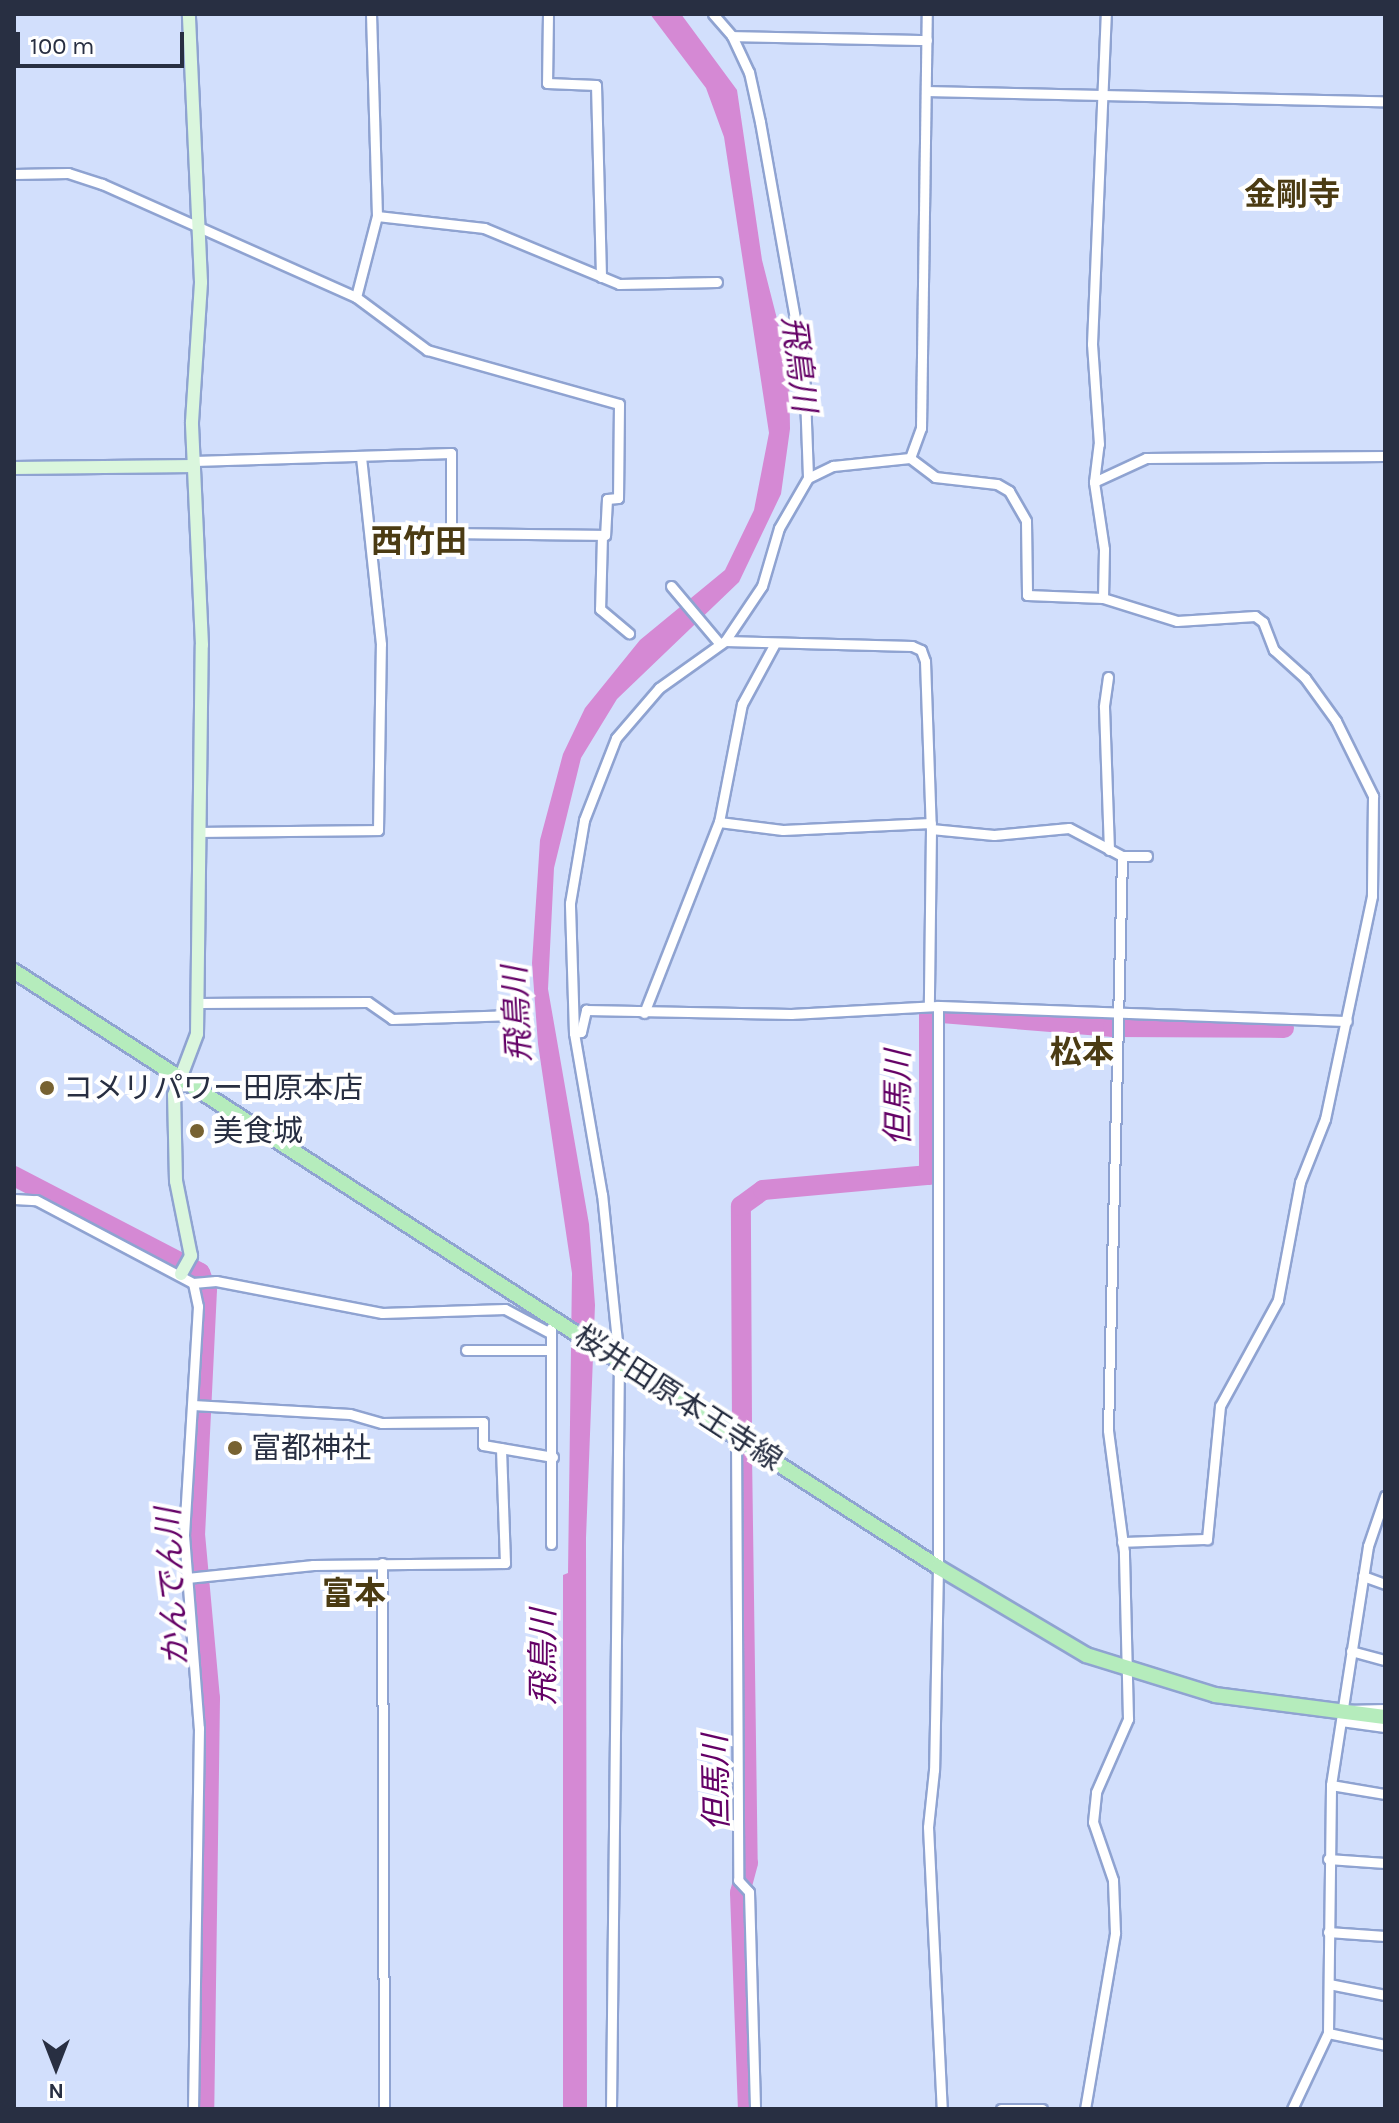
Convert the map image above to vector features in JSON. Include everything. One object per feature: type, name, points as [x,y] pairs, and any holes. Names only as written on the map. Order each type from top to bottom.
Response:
[{"type":"main road","name":"桜井田原本王寺線","points":[[14,971],[178,1075],[551,1322],[736,1435],[938,1567],[1086,1655],[1129,1671],[1215,1695],[1342,1716],[1385,1717]]},
{"type":"street","points":[[181,1274],[191,1256],[186,1213],[176,1181],[178,1075],[197,1034],[200,832],[201,536],[194,464],[200,226],[189,14]]},
{"type":"street","points":[[356,297],[377,216],[371,14]]},
{"type":"street","points":[[548,14],[547,83],[596,85],[601,277]]},
{"type":"street","points":[[611,2109],[619,1361],[602,1195],[574,1033],[570,903],[593,790],[634,713],[722,642],[762,586],[779,528],[808,478],[804,368],[760,122],[749,72],[732,36],[713,14]]},
{"type":"street","points":[[910,458],[921,428],[930,91],[927,14]]},
{"type":"street","points":[[1103,598],[1104,549],[1094,482],[1099,444],[1092,344],[1106,97],[1106,14]]},
{"type":"street","points":[[732,36],[927,40]]},
{"type":"street","points":[[930,91],[1385,101]]},
{"type":"street","points":[[14,174],[68,173],[200,226],[356,297],[427,350],[619,404],[618,498],[607,499],[602,535],[600,609],[629,633]]},
{"type":"street","points":[[377,216],[484,228],[619,284],[717,282]]},
{"type":"street","points":[[14,468],[451,453],[451,533],[602,535]]},
{"type":"street","points":[[1094,482],[1146,458],[1385,456]]},
{"type":"street","points":[[200,832],[378,830],[381,644],[361,457]]},
{"type":"street","points":[[808,478],[833,466],[910,458],[935,477],[997,484],[1009,491],[1026,521],[1027,595],[1103,598],[1177,621],[1255,616],[1263,622],[1274,650],[1305,678],[1362,766],[1381,820],[1372,896],[1347,1021],[1325,1119],[1297,1193],[1278,1300],[1220,1406],[1207,1539],[1122,1542]]},
{"type":"street","points":[[673,588],[722,642],[912,646],[921,650],[925,661],[934,1004],[938,1567],[928,1854],[942,2109]]},
{"type":"street","points":[[644,1013],[719,822],[742,704],[774,645]]},
{"type":"street","points":[[1108,677],[1104,707],[1109,850]]},
{"type":"street","points":[[719,822],[783,830],[931,826],[994,835],[1069,828],[1122,856],[1147,856]]},
{"type":"street","points":[[1085,2109],[1115,1933],[1113,1880],[1093,1822],[1096,1792],[1125,1732],[1129,1671],[1122,1542],[1108,1430],[1122,856]]},
{"type":"street","points":[[198,1003],[368,1002],[392,1019],[515,1015]]},
{"type":"street","points":[[574,1033],[581,1032],[586,1010],[791,1014],[934,1004],[1119,1009],[1347,1021]]},
{"type":"street","points":[[14,1199],[36,1200],[181,1274],[193,1283],[198,1306],[184,1535],[199,1728],[193,2109]]},
{"type":"street","points":[[193,1283],[216,1281],[382,1313],[505,1309],[551,1322],[551,1544]]},
{"type":"street","points":[[466,1350],[551,1350]]},
{"type":"street","points":[[193,1405],[350,1414],[382,1423],[483,1422],[483,1445],[553,1457]]},
{"type":"street","points":[[736,1435],[738,1880],[749,1892],[755,2109]]},
{"type":"street","points":[[187,1578],[382,1563],[505,1563],[501,1448]]},
{"type":"street","points":[[1292,2109],[1328,2033],[1331,1785],[1363,1576],[1385,1496]]},
{"type":"street","points":[[382,1563],[384,2109]]},
{"type":"street","points":[[1363,1576],[1385,1584]]},
{"type":"street","points":[[1351,1651],[1385,1660]]},
{"type":"street","points":[[1342,1716],[1351,1706],[1385,1709]]},
{"type":"street","points":[[1342,1716],[1385,1727]]},
{"type":"street","points":[[1331,1785],[1385,1794]]},
{"type":"street","points":[[1328,1859],[1385,1863]]},
{"type":"street","points":[[1328,1932],[1385,1936]]},
{"type":"street","points":[[1329,1984],[1385,1995]]},
{"type":"street","points":[[1328,2033],[1385,2045]]},
{"type":"street","points":[[1001,2109],[1042,2109]]},
{"type":"shaded area","points":[[650,14],[681,14],[737,90],[762,260],[789,366],[790,429],[781,494],[739,582],[617,699],[581,758],[554,868],[548,989],[589,1224],[595,1305],[586,1538],[587,2109],[563,2109],[563,1575],[568,1573],[572,1273],[538,1044],[532,963],[540,840],[563,754],[585,708],[640,640],[725,570],[754,510],[769,433],[724,137],[706,88]]},
{"type":"waterway","name":"但馬川","points":[[742,1424],[741,1206],[763,1190],[929,1175],[929,1012],[1113,1027],[1284,1028]]},
{"type":"waterway","name":"かんでん川","points":[[14,1176],[200,1273],[207,1290],[195,1534],[210,1698],[204,2109]]},
{"type":"waterway","name":"但馬川","points":[[742,1454],[748,1863],[740,1893],[748,2109]]},
{"type":"place","name":"コメリパワー田原本店","points":[[47,1088]]},
{"type":"place","name":"美食城","points":[[197,1131]]},
{"type":"place","name":"富都神社","points":[[235,1448]]},
{"type":"district","name":"金剛寺","points":[[1292,195]]},
{"type":"district","name":"西竹田","points":[[419,542]]},
{"type":"district","name":"松本","points":[[1082,1053]]},
{"type":"district","name":"富本","points":[[354,1594]]},
{"type":"water label","name":"飛鳥川","points":[[798,364]]},
{"type":"water label","name":"飛鳥川","points":[[518,1014]]},
{"type":"water label","name":"飛鳥川","points":[[544,1657]]}]
